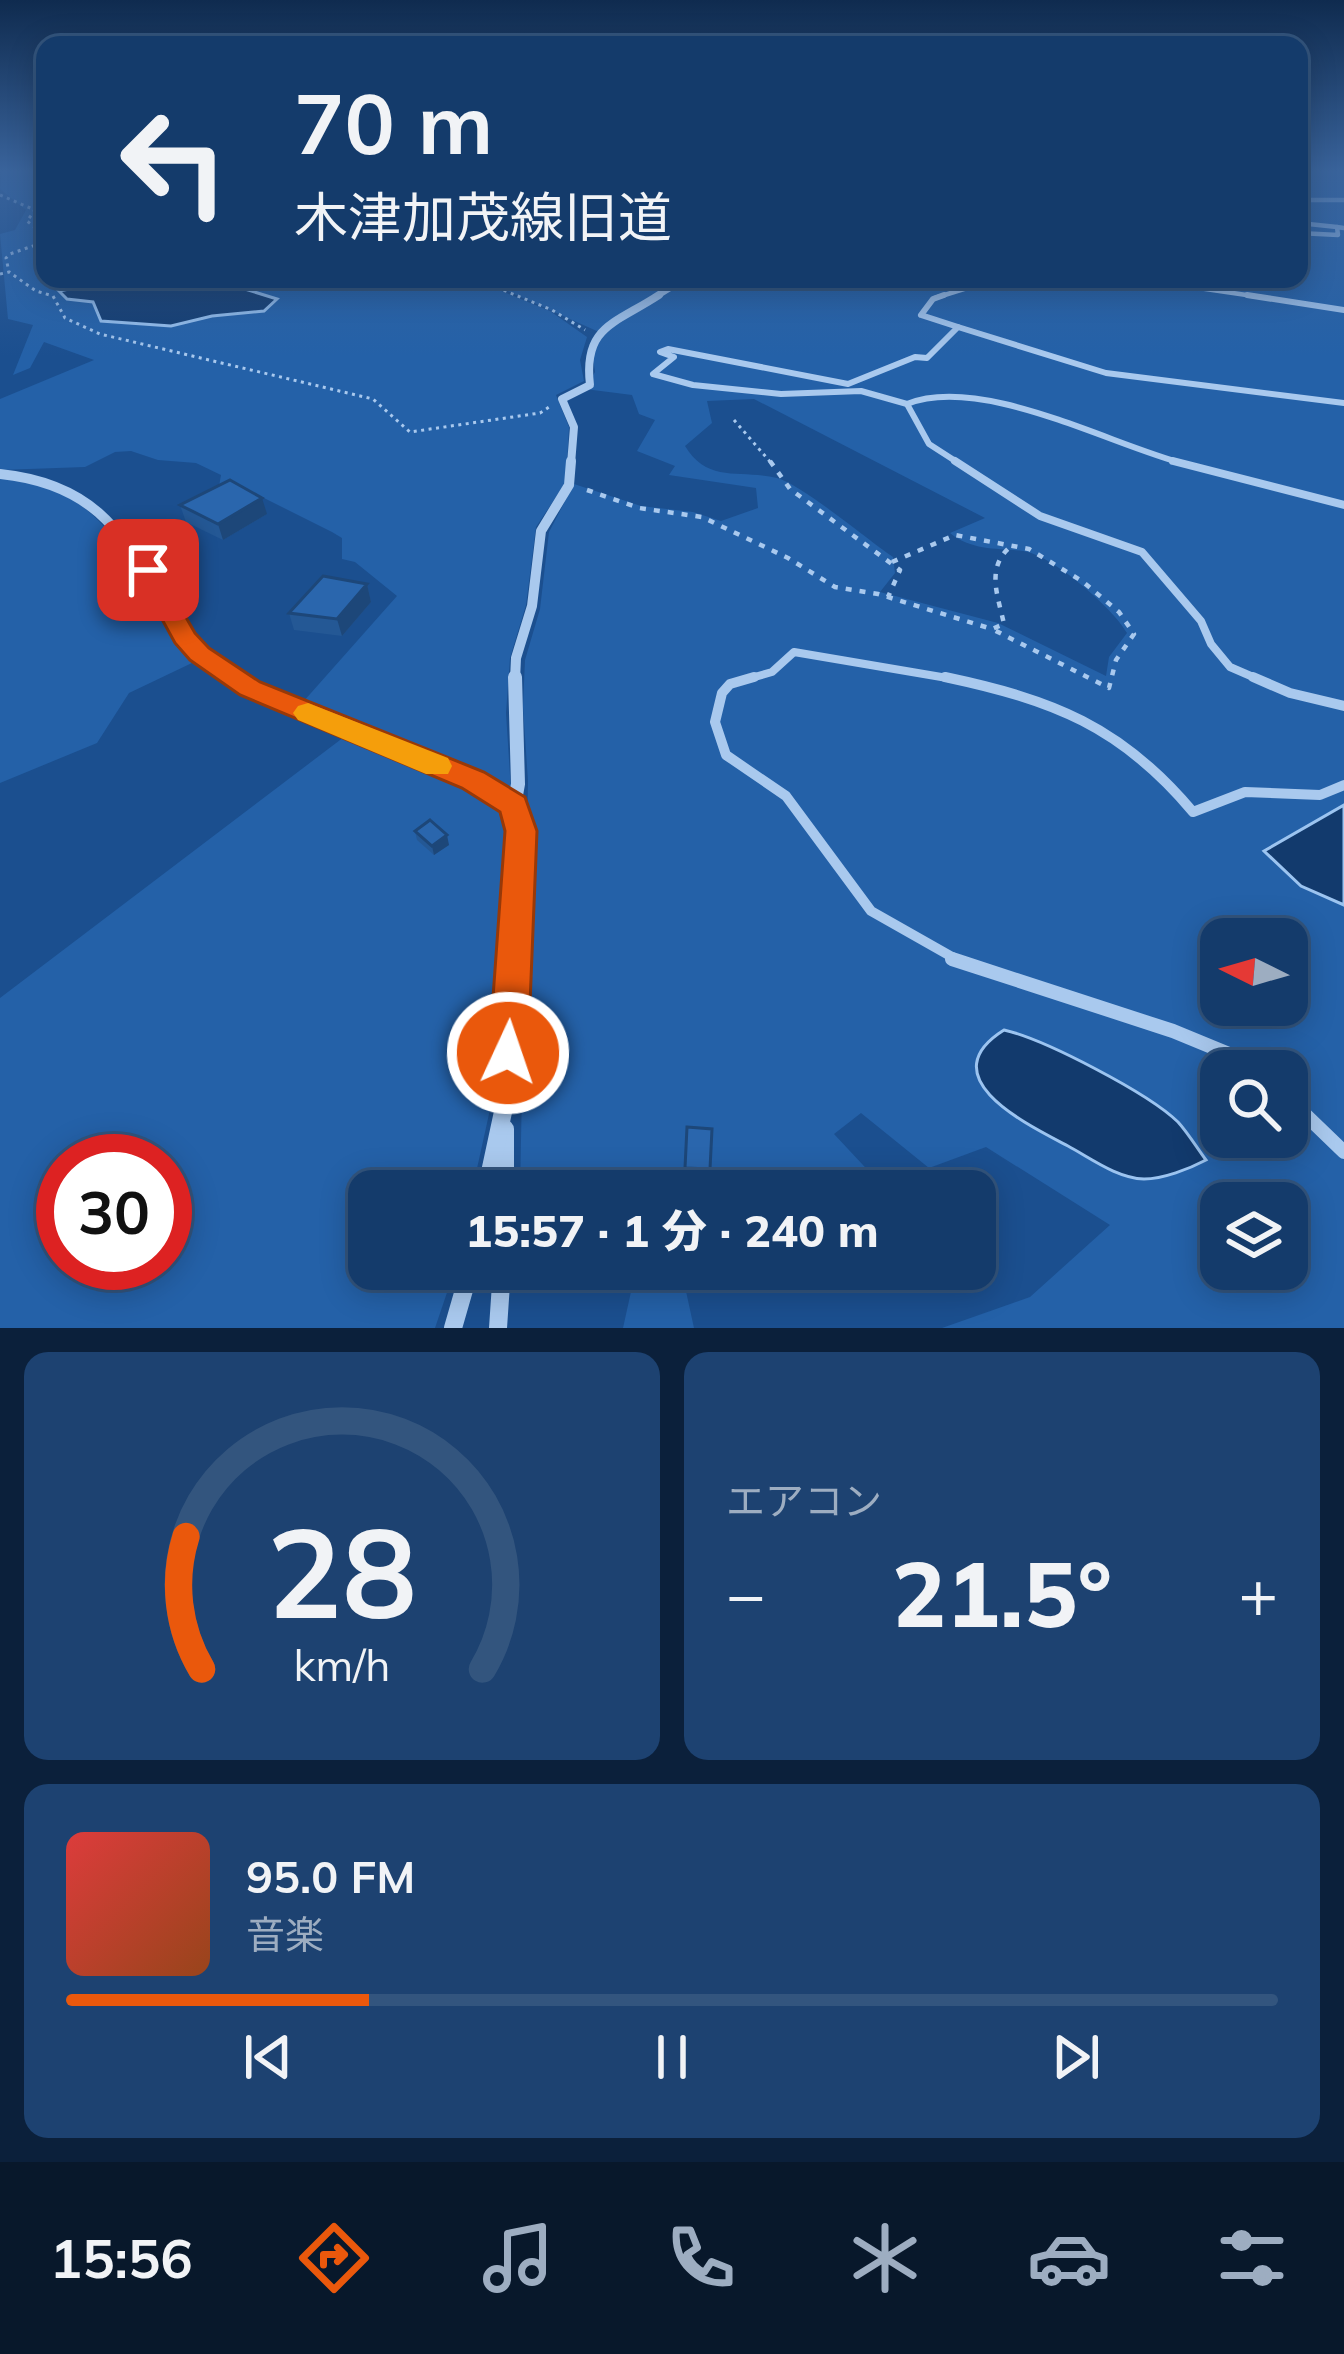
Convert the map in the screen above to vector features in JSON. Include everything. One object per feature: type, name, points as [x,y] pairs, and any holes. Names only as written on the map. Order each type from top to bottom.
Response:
[{"type":"street","points":[[505,1170],[521,831],[514,806],[518,784],[515,658],[532,606],[541,531],[569,485],[574,427],[562,399],[590,385],[587,358],[594,337],[671,288]]},
{"type":"street","points":[[0,473],[52,481],[87,499],[148,570],[184,638],[250,688],[473,780],[514,806]]},
{"type":"street","points":[[491,1170],[506,1098]]},
{"type":"street","points":[[453,1328],[464,1290]]},
{"type":"street","points":[[498,1328],[501,1290]]},
{"type":"lane","points":[[1308,233],[1339,232]]},
{"type":"lane","points":[[967,288],[933,299],[921,315],[1106,374],[1344,403]]},
{"type":"lane","points":[[1196,288],[1344,310]]},
{"type":"lane","points":[[958,327],[927,358],[915,357],[848,384],[668,349],[660,352],[674,357],[653,374],[693,385],[781,394],[861,391],[907,404],[925,398],[1005,404],[1132,443],[1161,458],[1344,505]]},
{"type":"lane","points":[[907,404],[929,444],[1040,516],[1142,552],[1201,621],[1211,644],[1230,667],[1290,693],[1344,706]]},
{"type":"lane","points":[[1219,1050],[949,958],[871,911],[786,796],[726,755],[715,722],[722,693],[730,684],[772,672],[794,652],[946,676],[1074,716],[1135,750],[1193,812],[1214,800],[1248,793],[1278,790],[1308,797],[1330,794],[1344,785]]},
{"type":"lane","points":[[1308,1117],[1344,1151]]},
{"type":"path","points":[[36,245],[6,258],[9,272],[36,292],[53,296],[65,318],[100,334],[373,399],[410,432],[540,413],[562,399]]},
{"type":"path","points":[[0,274],[9,272]]},
{"type":"path","points":[[498,288],[552,310],[594,337]]},
{"type":"path","points":[[734,420],[747,430],[790,489],[845,527],[854,541],[900,570],[888,597]]},
{"type":"path","points":[[569,485],[639,508],[703,517],[788,558],[835,587],[888,597],[992,629],[1109,688],[1116,660],[1134,634],[1119,612],[1082,581],[1029,549],[955,535],[892,562]]},
{"type":"path","points":[[992,629],[1004,624],[994,578],[997,559],[1010,548]]},
{"type":"shaded area","points":[[36,232],[36,288],[75,288],[60,291],[68,299],[93,302],[101,321],[171,326],[264,311],[276,298],[242,288],[494,288],[550,311],[587,337],[580,360],[584,381],[556,395],[569,427],[566,482],[536,527],[526,605],[510,658],[506,713],[511,791],[303,702],[397,596],[355,562],[342,559],[342,538],[250,491],[218,492],[221,475],[196,463],[158,460],[131,451],[115,452],[85,467],[0,470],[0,399],[94,360],[44,342],[30,368],[13,375],[33,325],[8,319],[0,234]]},
{"type":"shaded area","points":[[1308,232],[1344,232],[1344,1328],[942,1328],[1030,1297],[1110,1225],[986,1147],[929,1168],[861,1113],[834,1134],[868,1170],[520,1170],[528,781],[525,660],[540,609],[549,532],[574,484],[641,506],[693,512],[721,521],[758,508],[756,488],[669,475],[675,466],[637,451],[655,420],[639,414],[632,395],[585,389],[595,372],[593,358],[601,335],[674,288],[1308,288]],"holes":[[[754,399],[985,518],[950,533],[976,546],[1035,554],[1081,584],[1127,633],[1109,657],[1106,676],[998,623],[880,592],[895,573],[893,557],[835,513],[777,478],[704,466],[685,446],[712,423],[707,401]]]},
{"type":"shaded area","points":[[241,288],[277,299],[264,311],[171,326],[101,321],[93,302],[67,299],[59,291]]},
{"type":"shaded area","points":[[501,288],[667,288],[599,332]]},
{"type":"shaded area","points":[[0,477],[54,490],[93,516],[125,553],[194,662],[129,693],[97,743],[0,783]]},
{"type":"shaded area","points":[[344,737],[488,797],[509,822],[491,1105],[477,1170],[348,1170],[348,1290],[448,1290],[435,1328],[0,1328],[0,998]]},
{"type":"shaded area","points":[[1344,805],[1344,905],[1301,886],[1264,851]]},
{"type":"shaded area","points":[[1004,1030],[1069,1055],[1164,1110],[1206,1160],[1151,1179],[1105,1167],[1030,1125],[992,1097],[980,1082],[976,1065],[983,1048]]},
{"type":"shaded area","points":[[631,1290],[686,1290],[694,1328],[623,1328]]},
{"type":"building","points":[[230,480],[262,498],[218,524],[180,505]]},
{"type":"building","points":[[323,576],[367,584],[337,619],[289,613]]},
{"type":"building","points":[[430,820],[447,835],[432,846],[415,831]]},
{"type":"building","points":[[687,1127],[712,1129],[710,1169],[685,1168]]},
{"type":"slow traffic","points":[[308,713],[437,766]]},
{"type":"route","points":[[148,570],[184,638],[250,688],[473,780],[514,806],[521,831],[508,1053]]}]
